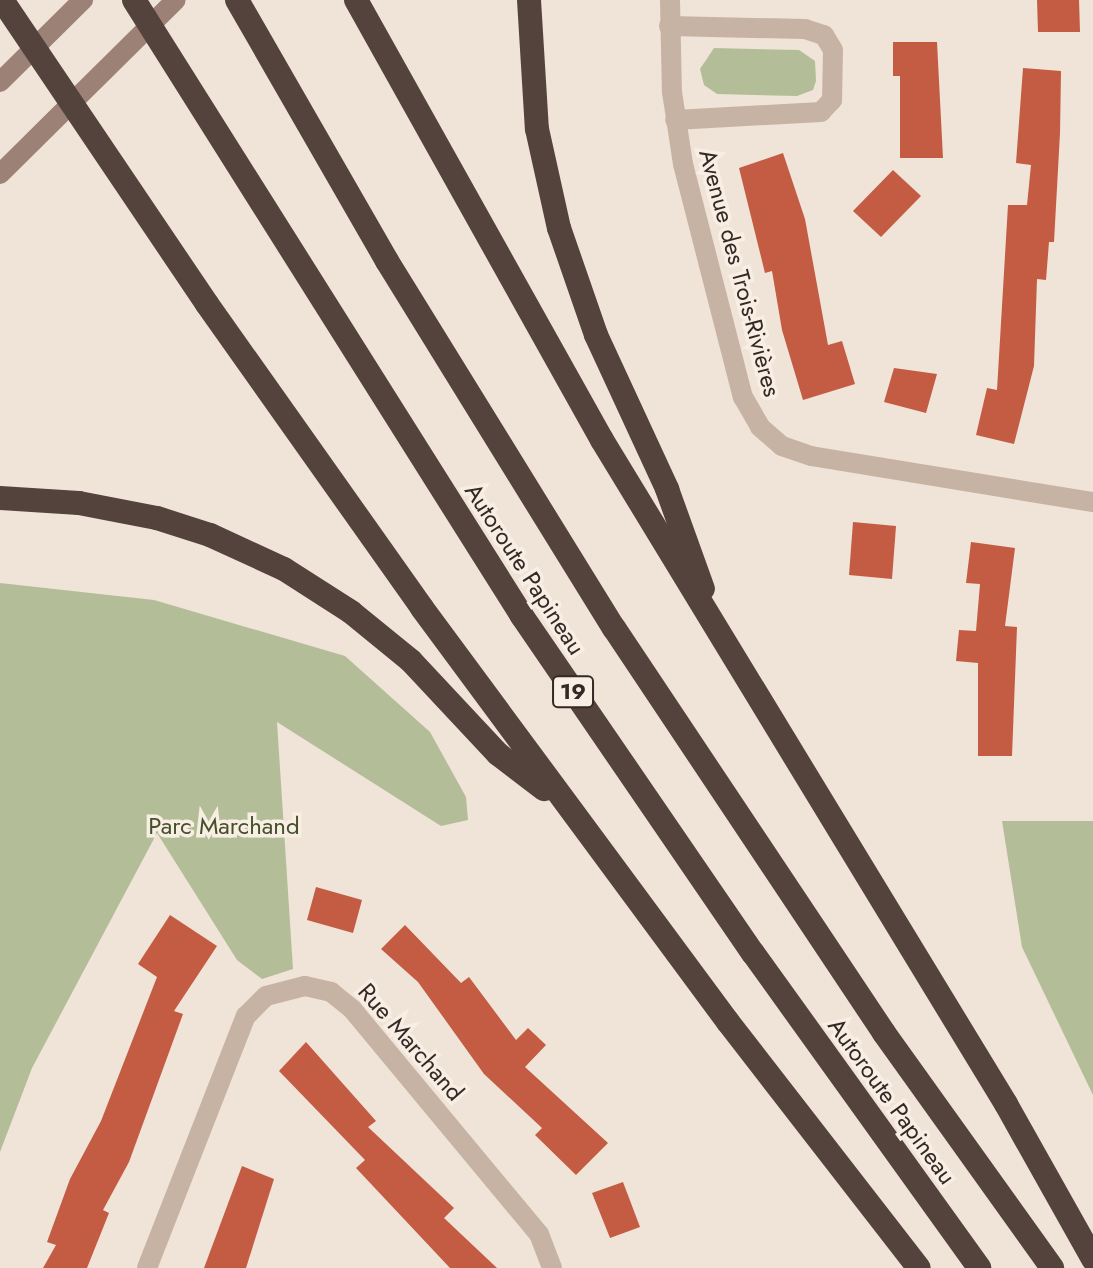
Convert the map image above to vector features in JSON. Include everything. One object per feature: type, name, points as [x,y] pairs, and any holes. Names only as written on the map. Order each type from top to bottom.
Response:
[{"type":"highway","points":[[2,0],[339,493],[568,808],[919,1268]]},
{"type":"highway","name":"Autoroute Papineau","points":[[134,0],[192,99],[595,726],[979,1268]]},
{"type":"highway","name":"Autoroute Papineau","points":[[237,0],[434,340],[647,680],[884,1033],[1052,1268]]},
{"type":"highway","points":[[356,0],[508,275],[722,640],[1006,1104],[1093,1259]]},
{"type":"highway","points":[[529,0],[537,129],[565,249],[602,348],[667,489],[722,640]]},
{"type":"highway","points":[[0,498],[58,500],[157,518],[210,535],[284,569],[340,603],[401,652],[498,754],[568,808]]},
{"type":"main road","points":[[0,82],[83,0]]},
{"type":"main road","points":[[0,174],[176,0]]},
{"type":"street","name":"Avenue des Trois-Rivières","points":[[670,0],[675,120],[743,397],[770,437],[811,456],[1093,502]]},
{"type":"street","name":"Avenue des Trois-Rivières","points":[[669,26],[805,29],[824,35],[833,50],[832,100],[821,112],[675,120]]},
{"type":"street","name":"Rue Marchand","points":[[147,1268],[246,1016],[266,996],[305,986],[331,992],[352,1009],[539,1234],[552,1268]]},
{"type":"green space","points":[[714,48],[799,50],[815,61],[813,90],[797,96],[717,94],[704,85],[700,69]]},
{"type":"green space","name":"Parc Marchand","points":[[0,583],[154,600],[345,656],[430,732],[466,797],[468,820],[441,826],[277,722],[293,969],[262,979],[237,960],[157,833],[32,1068],[0,1152]]},
{"type":"green space","points":[[1002,821],[1093,821],[1093,1095],[1022,947]]},
{"type":"building","points":[[1037,0],[1079,0],[1080,32],[1038,32]]},
{"type":"building","points":[[893,42],[937,42],[943,158],[900,158],[900,76],[893,76]]},
{"type":"building","points":[[1023,68],[1061,71],[1060,133],[1054,242],[1049,242],[1046,280],[1037,279],[1034,366],[1014,444],[976,435],[987,388],[997,390],[1008,205],[1027,205],[1031,165],[1016,163]]},
{"type":"building","points":[[783,153],[805,219],[828,345],[842,341],[855,384],[803,400],[782,330],[772,271],[765,273],[739,168]]},
{"type":"building","points":[[893,170],[921,196],[881,237],[853,211]]},
{"type":"building","points":[[894,368],[937,374],[926,413],[884,402]]},
{"type":"building","points":[[853,522],[896,526],[892,579],[849,575]]},
{"type":"building","points":[[971,542],[1015,548],[1005,626],[1017,627],[1012,756],[978,756],[978,663],[956,661],[959,630],[976,631],[980,584],[966,583]]},
{"type":"building","points":[[316,887],[362,900],[353,933],[307,920]]},
{"type":"building","points":[[170,915],[217,946],[174,1011],[183,1014],[129,1162],[103,1210],[109,1213],[87,1268],[43,1268],[56,1245],[47,1242],[70,1179],[101,1121],[157,977],[138,964]]},
{"type":"building","points":[[405,925],[461,983],[469,977],[516,1040],[528,1028],[546,1045],[525,1067],[608,1143],[576,1175],[535,1135],[542,1128],[484,1074],[418,982],[381,949]]},
{"type":"building","points":[[306,1042],[376,1121],[368,1127],[454,1208],[444,1218],[497,1268],[450,1268],[356,1168],[365,1160],[279,1071]]},
{"type":"building","points":[[242,1166],[274,1179],[246,1268],[204,1268]]},
{"type":"building","points":[[623,1182],[640,1227],[610,1238],[592,1193]]}]
